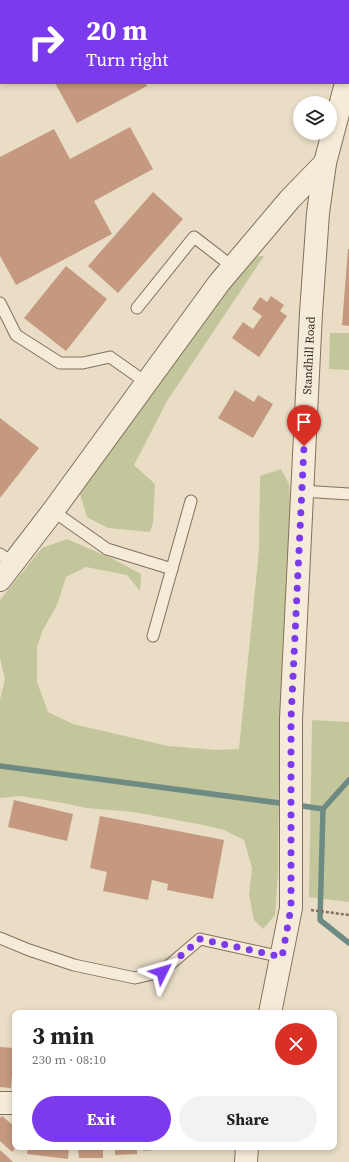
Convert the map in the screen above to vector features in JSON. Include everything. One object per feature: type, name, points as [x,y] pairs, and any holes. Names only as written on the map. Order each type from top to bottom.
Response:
[{"type":"street","name":"Standhill Road","points":[[271,1010],[291,908],[291,719],[311,313],[318,213],[325,163],[347,85]]},
{"type":"street","points":[[0,580],[7,558],[53,511],[219,283],[290,199],[325,163]]},
{"type":"street","points":[[0,1103],[12,1104]]},
{"type":"street","points":[[246,1162],[247,1150]]},
{"type":"lane","points":[[137,308],[194,237],[233,267]]},
{"type":"lane","points":[[0,303],[16,335],[60,363],[83,363],[110,357],[146,383]]},
{"type":"lane","points":[[302,491],[349,494]]},
{"type":"lane","points":[[153,636],[191,501]]},
{"type":"lane","points":[[53,511],[107,550],[172,569]]},
{"type":"lane","points":[[0,938],[29,950],[74,964],[135,978],[162,972],[200,939],[282,957]]},
{"type":"path","points":[[291,908],[349,915]]},
{"type":"green space","points":[[264,256],[167,401],[134,465],[155,484],[153,523],[150,532],[108,528],[87,517],[79,491],[250,257]]},
{"type":"green space","points":[[330,333],[349,333],[349,370],[329,369]]},
{"type":"green space","points":[[281,469],[289,484],[290,505],[279,784],[278,874],[275,915],[263,929],[254,920],[249,895],[252,868],[244,840],[224,830],[134,812],[86,808],[21,796],[0,798],[0,700],[5,679],[0,658],[0,600],[42,548],[67,539],[111,558],[141,574],[140,591],[127,575],[86,567],[66,577],[57,605],[43,630],[37,647],[37,682],[48,712],[73,724],[168,746],[217,750],[239,749],[259,550],[260,476]]},
{"type":"green space","points":[[312,720],[349,722],[349,902],[309,897]]},
{"type":"building","points":[[56,84],[146,84],[147,86],[77,123]]},
{"type":"building","points":[[130,127],[153,169],[94,201],[112,234],[16,285],[0,256],[0,157],[54,129],[70,159]]},
{"type":"building","points":[[153,192],[183,219],[118,293],[88,266]]},
{"type":"building","points":[[349,249],[349,326],[342,325]]},
{"type":"building","points":[[66,266],[107,299],[66,351],[24,318]]},
{"type":"building","points":[[271,296],[284,305],[280,311],[287,316],[259,357],[232,338],[243,322],[253,329],[262,316],[252,309],[260,297],[267,302]]},
{"type":"building","points":[[235,390],[254,402],[258,395],[273,404],[253,438],[218,418]]},
{"type":"building","points":[[0,418],[39,448],[0,498]]},
{"type":"building","points":[[14,800],[73,814],[67,841],[8,827]]},
{"type":"building","points":[[100,816],[224,840],[213,899],[167,890],[168,884],[152,880],[148,900],[103,891],[107,872],[90,868]]},
{"type":"building","points":[[0,1047],[12,1048],[11,1088],[0,1087]]},
{"type":"building","points":[[2,1116],[12,1124],[12,1150],[14,1150],[12,1152],[0,1141],[0,1118]]},
{"type":"building","points":[[0,1150],[13,1162],[0,1162]]},
{"type":"building","points":[[28,1150],[69,1150],[68,1159],[27,1154]]},
{"type":"building","points":[[78,1150],[103,1150],[103,1158],[79,1158]]},
{"type":"building","points":[[115,1150],[137,1150],[137,1154],[115,1155]]},
{"type":"waterway","points":[[0,766],[287,804]]},
{"type":"waterway","points":[[323,809],[349,780]]},
{"type":"waterway","points":[[296,805],[323,809]]},
{"type":"waterway","points":[[323,809],[320,920],[349,943]]},
{"type":"route","points":[[162,972],[200,939],[282,957],[291,908],[291,719],[304,446]]}]
